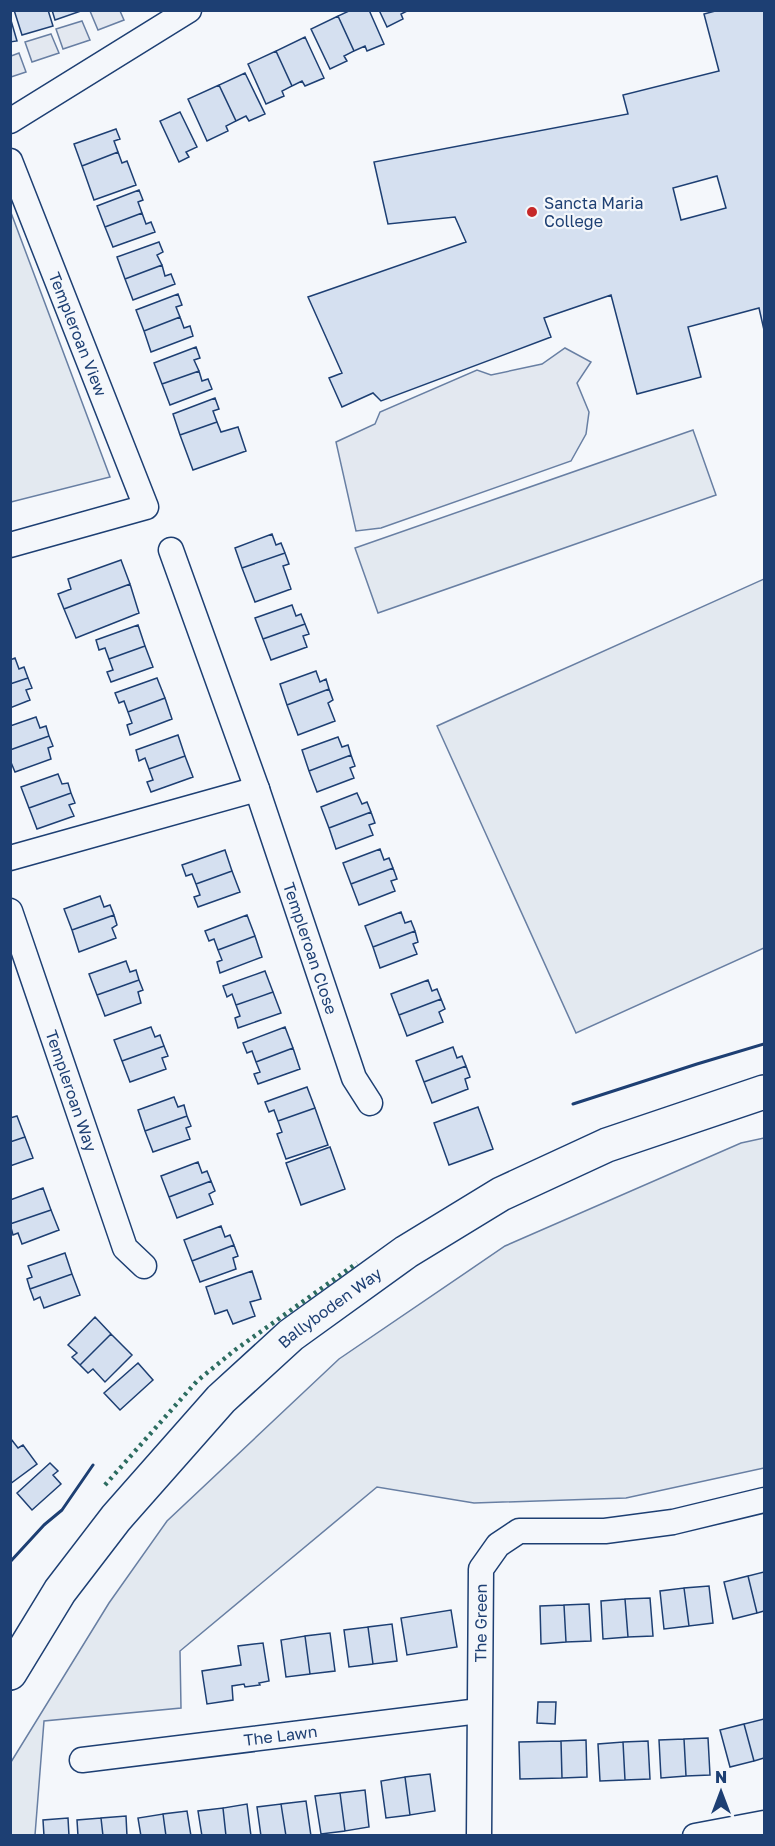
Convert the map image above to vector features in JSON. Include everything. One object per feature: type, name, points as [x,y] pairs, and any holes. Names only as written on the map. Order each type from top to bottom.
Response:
[{"type":"main road","name":"Ballyboden Way","points":[[10,1673],[60,1591],[116,1518],[221,1399],[291,1335],[406,1252],[501,1194],[607,1145],[765,1092]]},
{"type":"street","points":[[10,121],[189,10]]},
{"type":"street","name":"Templeroan View","points":[[10,161],[146,507],[10,545]]},
{"type":"street","name":"Templeroan Close","points":[[171,550],[257,789],[354,1078],[370,1103]]},
{"type":"street","points":[[10,858],[257,789]]},
{"type":"street","name":"Templeroan Way","points":[[10,911],[125,1248],[144,1266]]},
{"type":"street","name":"The Green","points":[[482,1835],[479,1711],[481,1569],[498,1545],[519,1531],[605,1531],[673,1522],[765,1500]]},
{"type":"street","name":"The Lawn","points":[[82,1760],[479,1711]]},
{"type":"street","points":[[695,1836],[765,1823]]},
{"type":"shaded area","points":[[90,11],[120,11],[124,20],[98,30]]},
{"type":"shaded area","points":[[82,21],[90,40],[63,49],[56,29]]},
{"type":"shaded area","points":[[51,34],[59,53],[32,62],[25,42]]},
{"type":"shaded area","points":[[19,53],[26,72],[11,77],[11,56]]},
{"type":"shaded area","points":[[10,210],[110,477],[11,502],[10,502]]},
{"type":"shaded area","points":[[565,348],[591,362],[577,383],[589,412],[586,434],[571,461],[381,528],[356,531],[336,442],[375,424],[380,412],[477,370],[491,375],[542,364]]},
{"type":"shaded area","points":[[693,430],[716,495],[378,613],[355,548]]},
{"type":"shaded area","points":[[764,579],[764,948],[576,1033],[437,726]]},
{"type":"shaded area","points":[[764,1138],[764,1468],[626,1498],[474,1503],[377,1487],[180,1651],[181,1708],[44,1721],[35,1835],[11,1835],[11,1762],[109,1603],[167,1521],[339,1359],[505,1246],[741,1143]]},
{"type":"building","points":[[14,10],[48,10],[53,26],[22,35]]},
{"type":"building","points":[[52,10],[81,10],[81,11],[55,20]]},
{"type":"building","points":[[351,10],[369,10],[384,44],[367,51],[365,46],[354,51],[338,16]]},
{"type":"building","points":[[379,10],[409,10],[401,14],[403,19],[387,27]]},
{"type":"building","name":"Sancta Maria College","points":[[719,10],[764,10],[764,330],[759,308],[688,327],[701,377],[637,394],[611,295],[544,318],[551,337],[381,401],[373,393],[342,407],[329,378],[342,373],[308,297],[466,242],[455,217],[388,224],[374,162],[628,114],[623,95],[719,71],[704,14]],"holes":[[[717,176],[726,208],[681,220],[673,188]]]},
{"type":"building","points":[[338,16],[354,51],[344,56],[347,61],[330,69],[311,29]]},
{"type":"building","points":[[10,17],[17,41],[10,42]]},
{"type":"building","points":[[305,37],[324,78],[305,86],[302,81],[292,86],[276,51]]},
{"type":"building","points":[[276,51],[292,86],[282,91],[284,96],[266,104],[248,64]]},
{"type":"building","points":[[245,73],[265,114],[249,121],[246,116],[236,121],[219,85]]},
{"type":"building","points":[[219,85],[236,121],[226,126],[228,131],[207,141],[188,99]]},
{"type":"building","points":[[180,112],[197,147],[186,152],[189,157],[179,162],[160,121]]},
{"type":"building","points":[[116,129],[120,139],[114,141],[118,152],[82,166],[74,144]]},
{"type":"building","points":[[118,152],[122,163],[127,161],[136,185],[94,200],[82,166]]},
{"type":"building","points":[[139,190],[143,200],[138,202],[142,213],[105,227],[97,206]]},
{"type":"building","points":[[142,213],[146,224],[151,222],[155,232],[113,247],[105,227]]},
{"type":"building","points":[[159,242],[163,252],[157,255],[162,265],[125,279],[117,257]]},
{"type":"building","points":[[162,265],[165,276],[171,274],[175,284],[133,300],[125,279]]},
{"type":"building","points":[[178,294],[182,305],[176,307],[180,317],[144,331],[136,310]]},
{"type":"building","points":[[180,317],[184,328],[190,326],[193,336],[151,352],[144,331]]},
{"type":"building","points":[[196,347],[200,358],[194,360],[199,371],[162,384],[154,363]]},
{"type":"building","points":[[199,371],[202,381],[208,379],[212,389],[170,405],[162,384]]},
{"type":"building","points":[[215,398],[219,409],[213,411],[217,422],[180,435],[173,414]]},
{"type":"building","points":[[217,422],[221,432],[238,427],[246,451],[193,470],[180,435]]},
{"type":"building","points":[[272,534],[276,545],[281,543],[285,553],[242,568],[235,548]]},
{"type":"building","points":[[285,553],[289,564],[283,566],[291,589],[255,602],[242,568]]},
{"type":"building","points":[[121,560],[130,584],[64,609],[58,594],[71,589],[68,579]]},
{"type":"building","points":[[130,584],[139,613],[76,638],[64,609]]},
{"type":"building","points":[[292,605],[296,616],[301,614],[305,624],[263,639],[255,618]]},
{"type":"building","points":[[305,624],[309,634],[303,636],[307,647],[271,660],[263,639]]},
{"type":"building","points":[[138,625],[145,646],[109,659],[105,648],[99,650],[96,640]]},
{"type":"building","points":[[145,646],[153,667],[111,682],[107,672],[113,670],[109,659]]},
{"type":"building","points":[[15,658],[19,669],[24,667],[28,678],[10,684],[10,660]]},
{"type":"building","points":[[316,671],[320,682],[326,679],[329,689],[287,705],[280,684]]},
{"type":"building","points":[[28,678],[32,688],[26,690],[30,700],[10,708],[10,684]]},
{"type":"building","points":[[157,678],[165,698],[128,712],[124,701],[119,703],[115,693]]},
{"type":"building","points":[[329,689],[333,700],[328,703],[335,721],[298,735],[287,705]]},
{"type":"building","points":[[165,698],[172,719],[130,735],[127,725],[132,723],[128,712]]},
{"type":"building","points":[[36,717],[40,728],[46,726],[49,736],[10,750],[10,726]]},
{"type":"building","points":[[178,735],[185,756],[149,769],[145,758],[139,761],[136,750]]},
{"type":"building","points":[[49,736],[53,746],[48,748],[51,759],[15,772],[10,760],[10,750]]},
{"type":"building","points":[[338,737],[342,747],[348,745],[351,755],[309,771],[302,750]]},
{"type":"building","points":[[351,755],[355,766],[350,768],[354,778],[317,792],[309,771]]},
{"type":"building","points":[[185,756],[193,777],[151,792],[147,782],[153,780],[149,769]]},
{"type":"building","points":[[58,774],[62,784],[68,783],[71,793],[29,808],[21,787]]},
{"type":"building","points":[[71,793],[75,803],[69,805],[74,816],[37,829],[29,808]]},
{"type":"building","points":[[357,793],[362,804],[367,802],[371,812],[329,828],[321,807]]},
{"type":"building","points":[[371,812],[375,823],[369,825],[373,835],[336,849],[329,828]]},
{"type":"building","points":[[380,849],[384,860],[389,858],[393,868],[351,884],[343,863]]},
{"type":"building","points":[[225,850],[232,871],[196,884],[192,874],[186,876],[182,865]]},
{"type":"building","points":[[393,868],[397,879],[391,881],[395,891],[359,905],[351,884]]},
{"type":"building","points":[[232,871],[240,892],[198,907],[194,897],[200,895],[196,884]]},
{"type":"building","points":[[100,896],[104,907],[110,905],[114,915],[72,930],[64,909]]},
{"type":"building","points":[[401,912],[405,923],[411,921],[415,931],[373,947],[365,926]]},
{"type":"building","points":[[114,915],[117,925],[112,928],[116,938],[79,952],[72,930]]},
{"type":"building","points":[[247,915],[255,936],[218,950],[214,939],[209,941],[205,931]]},
{"type":"building","points":[[415,931],[418,942],[413,944],[417,954],[380,968],[373,947]]},
{"type":"building","points":[[255,936],[262,957],[220,973],[217,962],[222,960],[218,950]]},
{"type":"building","points":[[126,961],[130,972],[136,970],[139,980],[97,995],[89,974]]},
{"type":"building","points":[[265,971],[273,992],[236,1005],[232,994],[227,997],[223,986]]},
{"type":"building","points":[[139,980],[143,990],[138,992],[141,1003],[105,1016],[97,995]]},
{"type":"building","points":[[428,980],[432,991],[437,989],[441,999],[399,1015],[391,994]]},
{"type":"building","points":[[273,992],[281,1013],[238,1028],[235,1018],[240,1016],[236,1005]]},
{"type":"building","points":[[441,999],[445,1009],[439,1012],[443,1022],[407,1036],[399,1015]]},
{"type":"building","points":[[151,1027],[155,1037],[160,1035],[164,1046],[122,1061],[114,1040]]},
{"type":"building","points":[[285,1027],[293,1048],[256,1062],[252,1051],[247,1053],[243,1043]]},
{"type":"building","points":[[164,1046],[168,1056],[162,1058],[166,1069],[130,1082],[122,1061]]},
{"type":"building","points":[[453,1047],[457,1058],[462,1056],[466,1066],[424,1082],[416,1061]]},
{"type":"building","points":[[293,1048],[300,1069],[258,1084],[254,1074],[260,1072],[256,1062]]},
{"type":"building","points":[[466,1066],[470,1077],[465,1079],[468,1089],[432,1103],[424,1082]]},
{"type":"building","points":[[307,1087],[315,1108],[278,1121],[274,1110],[269,1112],[265,1102]]},
{"type":"building","points":[[174,1097],[178,1107],[184,1105],[187,1116],[145,1131],[138,1110]]},
{"type":"building","points":[[478,1107],[493,1149],[449,1165],[434,1123]]},
{"type":"building","points":[[315,1108],[328,1145],[286,1159],[277,1134],[282,1132],[278,1121]]},
{"type":"building","points":[[17,1116],[25,1137],[10,1142],[10,1118]]},
{"type":"building","points":[[187,1116],[191,1126],[186,1128],[190,1139],[153,1152],[145,1131]]},
{"type":"building","points":[[25,1137],[33,1158],[10,1166],[10,1142]]},
{"type":"building","points":[[330,1147],[345,1189],[301,1205],[286,1163]]},
{"type":"building","points":[[198,1162],[202,1173],[207,1171],[211,1181],[169,1197],[161,1176]]},
{"type":"building","points":[[211,1181],[215,1191],[209,1194],[213,1204],[177,1218],[169,1197]]},
{"type":"building","points":[[43,1188],[51,1210],[10,1224],[10,1200]]},
{"type":"building","points":[[51,1210],[59,1230],[22,1244],[18,1233],[13,1235],[10,1224]]},
{"type":"building","points":[[221,1226],[225,1237],[230,1235],[234,1245],[192,1261],[184,1240]]},
{"type":"building","points":[[234,1245],[238,1256],[233,1258],[236,1269],[200,1282],[192,1261]]},
{"type":"building","points":[[65,1253],[72,1274],[30,1289],[27,1279],[32,1277],[28,1266]]},
{"type":"building","points":[[252,1271],[261,1299],[250,1302],[255,1316],[233,1324],[227,1310],[215,1314],[206,1287]]},
{"type":"building","points":[[72,1274],[80,1295],[44,1308],[40,1297],[34,1300],[30,1289]]},
{"type":"building","points":[[95,1317],[111,1334],[80,1365],[72,1357],[77,1353],[68,1345]]},
{"type":"building","points":[[111,1334],[132,1355],[105,1382],[93,1369],[88,1373],[80,1365]]},
{"type":"building","points":[[138,1363],[153,1380],[120,1410],[104,1393]]},
{"type":"building","points":[[11,1439],[18,1448],[23,1445],[37,1464],[10,1484]]},
{"type":"building","points":[[50,1463],[58,1471],[53,1475],[61,1484],[32,1510],[17,1493]]},
{"type":"building","points":[[764,1572],[764,1611],[757,1613],[748,1576]]},
{"type":"building","points":[[748,1576],[757,1613],[733,1619],[724,1582]]},
{"type":"building","points":[[709,1586],[713,1623],[689,1626],[684,1588]]},
{"type":"building","points":[[684,1588],[689,1626],[664,1629],[660,1591]]},
{"type":"building","points":[[650,1598],[653,1636],[628,1637],[625,1599]]},
{"type":"building","points":[[625,1599],[628,1637],[603,1639],[601,1601]]},
{"type":"building","points":[[589,1604],[591,1641],[566,1642],[564,1605]]},
{"type":"building","points":[[564,1605],[566,1642],[541,1644],[540,1606]]},
{"type":"building","points":[[451,1610],[457,1647],[407,1655],[401,1618]]},
{"type":"building","points":[[392,1624],[397,1661],[373,1664],[368,1627]]},
{"type":"building","points":[[368,1627],[373,1664],[349,1667],[344,1630]]},
{"type":"building","points":[[330,1633],[335,1671],[310,1674],[305,1636]]},
{"type":"building","points":[[305,1636],[310,1674],[286,1677],[281,1640]]},
{"type":"building","points":[[263,1643],[269,1681],[259,1683],[260,1685],[232,1686],[233,1700],[207,1704],[202,1671],[241,1665],[238,1646]]},
{"type":"building","points":[[538,1702],[556,1702],[555,1724],[537,1723]]},
{"type":"building","points":[[764,1719],[764,1758],[754,1761],[744,1724]]},
{"type":"building","points":[[744,1724],[754,1761],[730,1767],[720,1730]]},
{"type":"building","points":[[708,1738],[710,1775],[686,1776],[684,1739]]},
{"type":"building","points":[[684,1739],[686,1776],[661,1778],[659,1740]]},
{"type":"building","points":[[586,1740],[587,1777],[562,1778],[561,1741]]},
{"type":"building","points":[[561,1741],[562,1778],[520,1779],[519,1742]]},
{"type":"building","points":[[648,1741],[650,1779],[625,1780],[623,1742]]},
{"type":"building","points":[[623,1742],[625,1780],[600,1781],[598,1744]]},
{"type":"building","points":[[430,1774],[435,1811],[410,1815],[405,1777]]},
{"type":"building","points":[[405,1777],[410,1815],[386,1818],[381,1781]]},
{"type":"building","points":[[365,1790],[369,1827],[345,1831],[340,1793]]},
{"type":"building","points":[[340,1793],[345,1831],[321,1834],[315,1796]]},
{"type":"building","points":[[306,1801],[311,1836],[286,1836],[281,1804]]},
{"type":"building","points":[[247,1804],[251,1836],[226,1836],[223,1808]]},
{"type":"building","points":[[281,1804],[286,1836],[261,1836],[257,1807]]},
{"type":"building","points":[[223,1808],[226,1836],[202,1836],[198,1811]]},
{"type":"building","points":[[187,1811],[191,1836],[166,1836],[163,1814]]},
{"type":"building","points":[[163,1814],[166,1836],[141,1836],[138,1818]]},
{"type":"building","points":[[126,1816],[127,1836],[103,1836],[101,1818]]},
{"type":"building","points":[[68,1818],[69,1836],[44,1836],[43,1820]]},
{"type":"building","points":[[101,1818],[103,1836],[78,1836],[77,1820]]},
{"type":"hedge","points":[[105,1485],[197,1381],[235,1350],[357,1263]]},
{"type":"wall","points":[[573,1104],[764,1044]]},
{"type":"wall","points":[[10,1562],[44,1525],[62,1510],[93,1465]]},
{"type":"place","name":"Sancta Maria College","points":[[532,212]]}]
